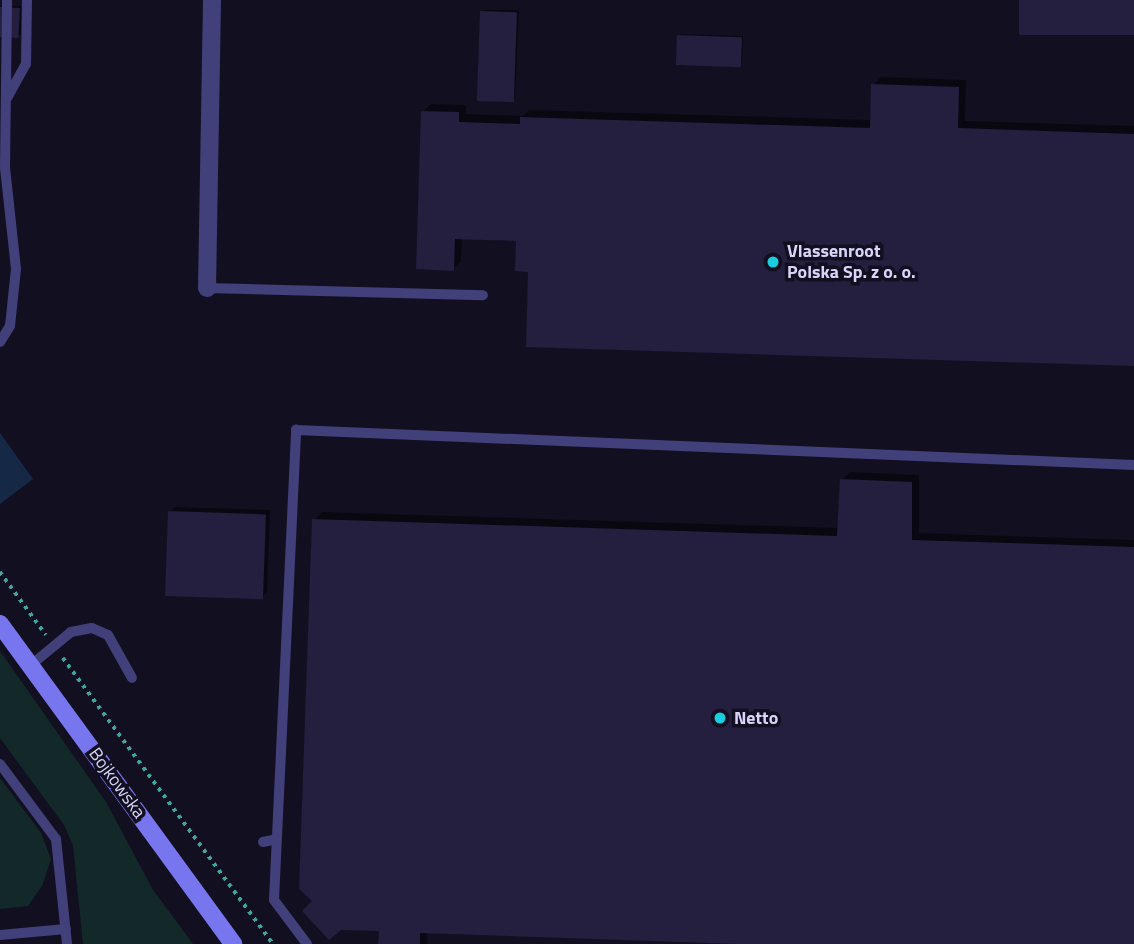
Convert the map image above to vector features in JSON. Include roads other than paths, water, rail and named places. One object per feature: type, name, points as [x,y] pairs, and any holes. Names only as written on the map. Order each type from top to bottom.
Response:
[{"type":"street","points":[[207,288],[212,0]]},
{"type":"street","name":"Bojkowska","points":[[0,624],[233,944]]},
{"type":"lane","points":[[0,342],[10,326],[15,286],[4,226],[7,0]]},
{"type":"lane","points":[[5,101],[26,64],[27,0]]},
{"type":"lane","points":[[0,89],[5,101]]},
{"type":"lane","points":[[207,288],[483,295]]},
{"type":"lane","points":[[307,944],[274,900],[296,430],[1134,465]]},
{"type":"lane","points":[[31,665],[71,632],[92,628],[108,635],[132,678]]},
{"type":"lane","points":[[0,764],[56,839],[67,944]]},
{"type":"lane","points":[[263,842],[277,839]]},
{"type":"lane","points":[[0,935],[66,929]]},
{"type":"water","points":[[0,433],[33,479],[0,504]]},
{"type":"place","name":"Vlassenroot Polska Sp. z o. o.","points":[[773,262]]},
{"type":"place","name":"Netto","points":[[720,718]]}]
